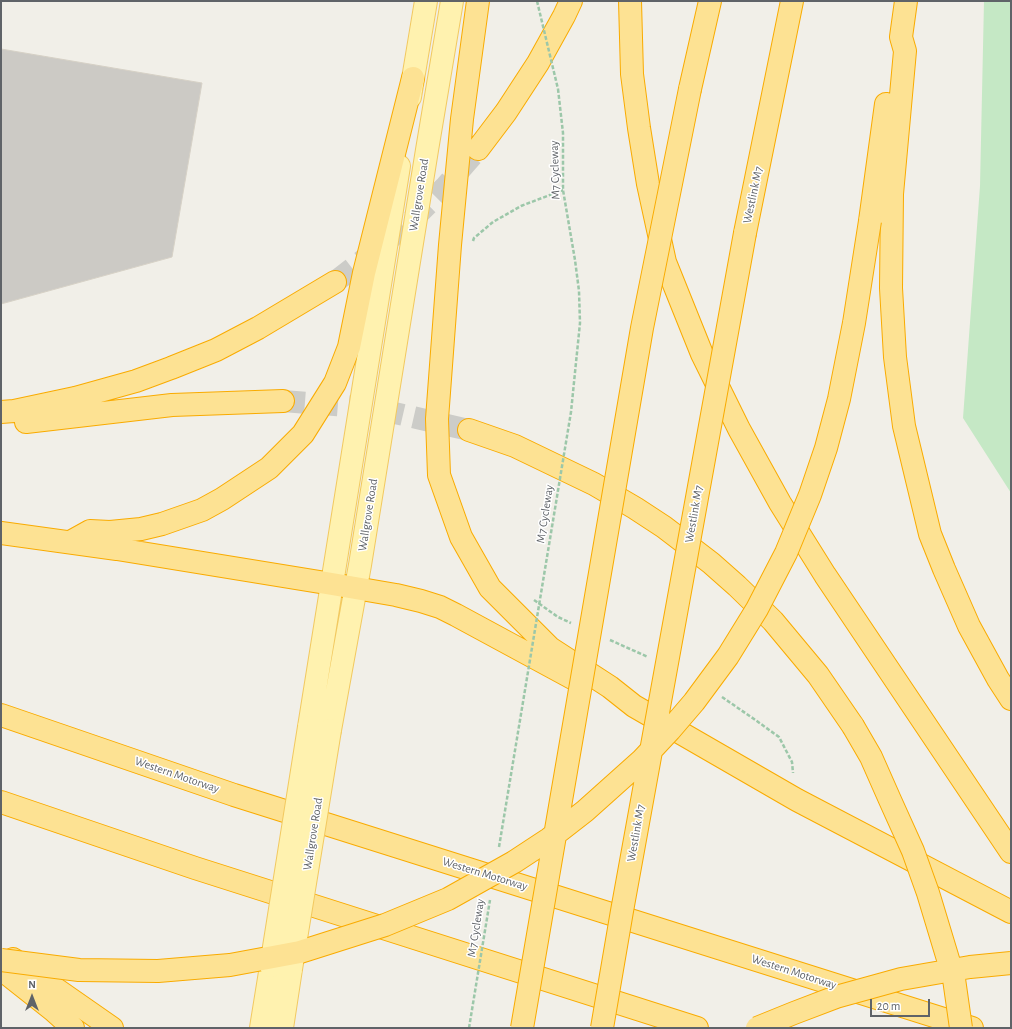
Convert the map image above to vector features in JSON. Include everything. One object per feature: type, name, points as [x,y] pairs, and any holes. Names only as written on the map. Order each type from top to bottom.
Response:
[{"type":"highway","points":[[478,1],[462,119],[450,245],[437,419],[438,475],[461,537],[490,588],[550,648],[610,687],[634,706],[797,800],[1011,912]]},
{"type":"highway","points":[[478,148],[506,112],[538,63],[571,1]]},
{"type":"highway","points":[[630,1],[632,74],[638,128],[648,184],[666,262],[702,354],[739,429],[780,503],[825,575],[1011,852]]},
{"type":"highway","points":[[522,1028],[642,328],[690,89],[710,1]]},
{"type":"highway","name":"Westlink M7","points":[[602,1028],[745,233],[792,1]]},
{"type":"highway","points":[[1,960],[79,970],[158,971],[230,965],[300,952],[385,926],[448,899],[514,862],[549,839],[585,811],[642,760],[694,702],[728,656],[757,609],[786,554],[810,495],[828,441],[854,323],[894,50],[901,37],[906,1]]},
{"type":"highway","points":[[901,37],[905,51],[892,194],[891,288],[895,358],[904,426],[930,534],[969,626],[998,679],[1011,699]]},
{"type":"highway","points":[[68,542],[90,531],[110,532],[141,529],[162,524],[202,510],[222,499],[269,468],[303,434],[335,383],[349,347],[364,273],[413,78]]},
{"type":"highway","points":[[1,412],[14,411],[75,398],[136,381],[171,368],[216,350],[258,328],[335,282]]},
{"type":"highway","points":[[1,425],[172,405],[284,401]]},
{"type":"highway","points":[[469,430],[515,446],[594,484],[664,527],[721,573],[773,621],[818,675],[853,726],[871,757],[913,851],[928,892],[954,979],[961,1028]]},
{"type":"highway","points":[[1,533],[68,542],[356,588],[396,595],[440,607],[606,697],[634,706]]},
{"type":"highway","name":"Western Motorway","points":[[1,715],[234,795],[972,1028]]},
{"type":"highway","points":[[1,802],[195,868],[697,1028]]},
{"type":"highway","points":[[1,951],[112,1028]]},
{"type":"highway","points":[[757,1028],[836,997],[894,981],[970,967],[1011,963]]},
{"type":"highway","points":[[1,969],[53,1010],[73,1028]]},
{"type":"main road","name":"Wallgrove Road","points":[[261,1028],[281,967],[319,728],[332,584],[426,1]]},
{"type":"main road","name":"Wallgrove Road","points":[[319,728],[356,588],[452,1]]},
{"type":"main road","name":"Wallgrove Road","points":[[281,967],[282,1028]]},
{"type":"path","name":"M7 Cycleway","points":[[498,849],[571,412],[580,323],[576,260],[563,190],[563,133],[558,89],[538,1]]},
{"type":"path","points":[[472,244],[474,238],[493,222],[521,206],[563,190]]},
{"type":"path","name":"M7 Cycleway","points":[[469,1028],[491,895]]},
{"type":"green space","points":[[984,1],[1011,1],[1011,493],[963,418],[980,186]]},
{"type":"building","points":[[1,49],[202,83],[172,257],[1,304]]},
{"type":"tunnel","points":[[335,282],[411,221],[446,186],[478,149]]},
{"type":"tunnel","points":[[283,401],[373,408],[469,430]]}]
